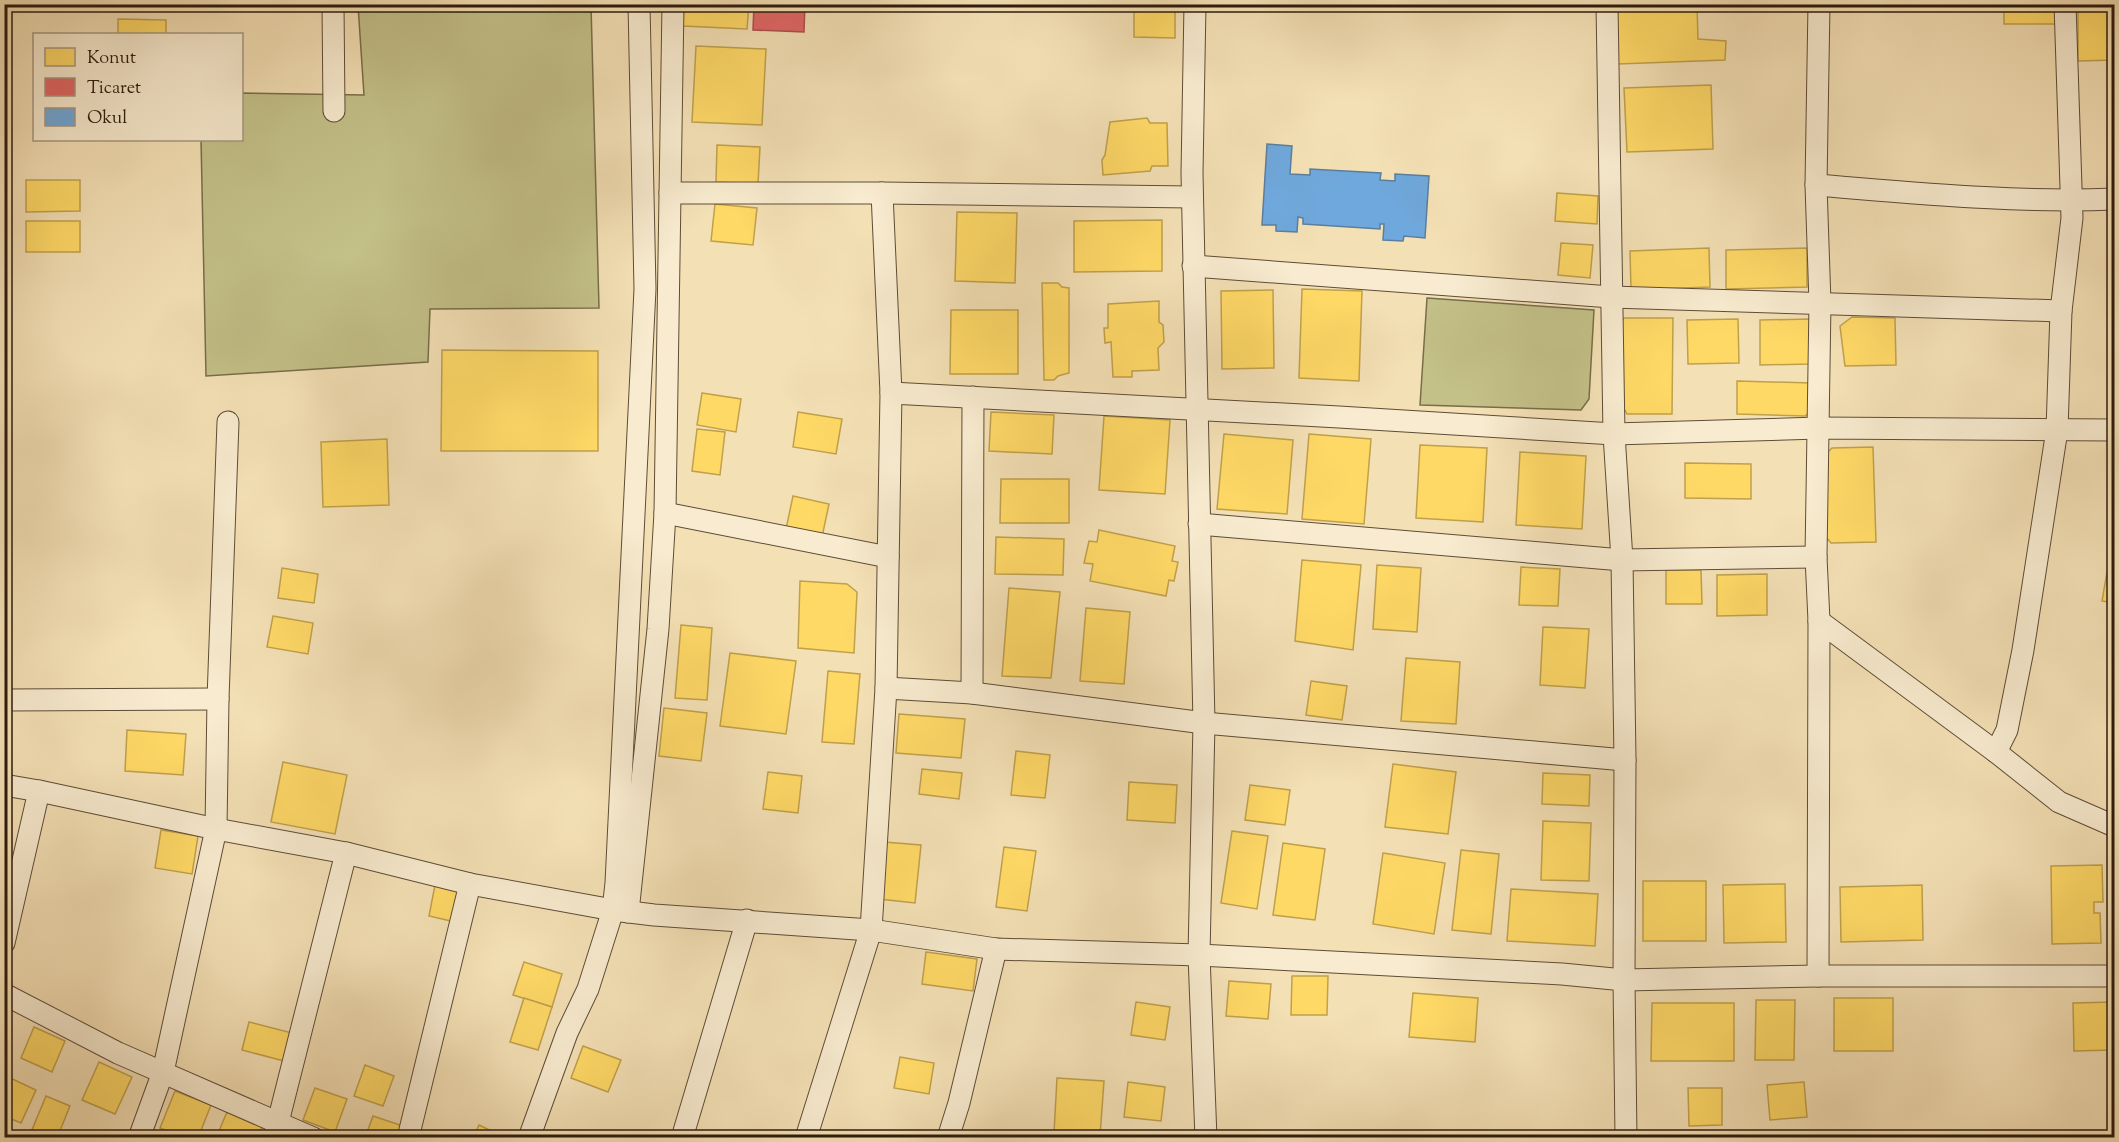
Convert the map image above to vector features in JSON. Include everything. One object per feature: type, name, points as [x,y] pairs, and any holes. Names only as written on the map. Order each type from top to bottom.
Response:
[{"type":"street","points":[[333,4],[334,111]]},
{"type":"street","points":[[621,911],[617,871],[645,289],[639,4]]},
{"type":"street","points":[[529,1137],[567,1033],[621,911],[658,629],[665,513],[673,4]]},
{"type":"street","points":[[1195,4],[1192,197],[1204,723],[1200,955],[1206,1137]]},
{"type":"street","points":[[1607,4],[1614,434],[1622,560],[1626,760],[1624,980],[1626,1137]]},
{"type":"street","points":[[1818,976],[1820,621],[1816,557],[1820,303],[1816,185],[1819,4]]},
{"type":"street","points":[[1996,752],[2007,730],[2023,650],[2057,430],[2061,311],[2072,218],[2065,4]]},
{"type":"street","points":[[1816,185],[1988,199],[2072,201],[2115,199]]},
{"type":"street","points":[[670,193],[1192,197]]},
{"type":"street","points":[[806,1137],[871,930],[886,688],[891,393],[882,193]]},
{"type":"street","points":[[1193,266],[1611,297],[2061,311]]},
{"type":"street","points":[[891,393],[1614,434],[1819,428],[2115,430]]},
{"type":"street","points":[[972,693],[973,397]]},
{"type":"street","points":[[139,1137],[163,1072],[216,829],[218,699],[228,422]]},
{"type":"street","points":[[665,513],[888,557]]},
{"type":"street","points":[[1199,524],[1622,560],[1816,557]]},
{"type":"street","points":[[1820,621],[1996,752],[2059,802],[2113,819]]},
{"type":"street","points":[[886,688],[972,693],[1204,723],[1626,760]]},
{"type":"street","points":[[4,700],[218,699]]},
{"type":"street","points":[[4,785],[216,829],[346,853],[470,884],[621,911],[871,930],[996,949],[1200,955],[1562,974],[1624,980],[1818,976],[2115,976]]},
{"type":"street","points":[[4,943],[39,791]]},
{"type":"street","points":[[277,1130],[346,853]]},
{"type":"street","points":[[408,1137],[470,884]]},
{"type":"street","points":[[682,1137],[747,921]]},
{"type":"street","points":[[948,1137],[959,1103],[996,949]]},
{"type":"street","points":[[4,994],[118,1053],[163,1072],[277,1130],[314,1137]]},
{"type":"shaded area","points":[[358,5],[591,5],[599,308],[430,309],[428,362],[206,376],[201,141],[243,141],[243,93],[364,95]]},
{"type":"shaded area","points":[[1427,298],[1594,310],[1589,399],[1581,410],[1420,405]]},
{"type":"building: Konut","points":[[684,4],[749,4],[747,29],[683,26]]},
{"type":"building: Konut","points":[[1134,4],[1175,4],[1175,38],[1134,37]]},
{"type":"building: Konut","points":[[1616,4],[1697,4],[1698,39],[1726,41],[1725,60],[1618,64]]},
{"type":"building: Konut","points":[[2004,4],[2058,4],[2058,24],[2004,24]]},
{"type":"building: Konut","points":[[2078,4],[2114,4],[2114,60],[2078,61]]},
{"type":"building: Konut","points":[[118,19],[166,20],[166,33],[118,33]]},
{"type":"building: Konut","points":[[696,46],[766,49],[762,125],[692,122]]},
{"type":"building: Konut","points":[[1711,85],[1713,149],[1627,152],[1624,88]]},
{"type":"building: Konut","points":[[1147,118],[1150,123],[1167,123],[1168,166],[1152,166],[1150,171],[1103,175],[1102,160],[1105,155],[1110,122]]},
{"type":"building: Konut","points":[[717,145],[760,147],[758,184],[716,182]]},
{"type":"building: Konut","points":[[26,180],[80,180],[80,211],[26,212]]},
{"type":"building: Konut","points":[[1557,193],[1598,196],[1597,224],[1555,221]]},
{"type":"building: Konut","points":[[715,204],[757,208],[753,245],[711,241]]},
{"type":"building: Konut","points":[[957,212],[1017,213],[1015,283],[955,281]]},
{"type":"building: Konut","points":[[1162,220],[1162,271],[1074,272],[1074,221]]},
{"type":"building: Konut","points":[[26,221],[80,221],[80,252],[26,252]]},
{"type":"building: Konut","points":[[1561,243],[1593,245],[1590,278],[1558,275]]},
{"type":"building: Konut","points":[[1709,248],[1710,287],[1631,290],[1630,251]]},
{"type":"building: Konut","points":[[1807,248],[1807,287],[1726,289],[1726,250]]},
{"type":"building: Konut","points":[[1042,283],[1058,283],[1062,287],[1069,288],[1069,373],[1058,376],[1054,380],[1044,380]]},
{"type":"building: Konut","points":[[1302,289],[1362,291],[1359,381],[1299,378]]},
{"type":"building: Konut","points":[[1273,290],[1274,368],[1222,369],[1221,291]]},
{"type":"building: Konut","points":[[1159,301],[1159,322],[1163,325],[1164,342],[1158,348],[1159,370],[1132,371],[1132,377],[1113,377],[1111,342],[1105,343],[1104,328],[1108,328],[1108,304]]},
{"type":"building: Konut","points":[[951,310],[1018,310],[1018,374],[950,374]]},
{"type":"building: Konut","points":[[1852,317],[1895,318],[1896,365],[1845,366],[1840,326]]},
{"type":"building: Konut","points":[[1624,318],[1673,318],[1672,414],[1627,414],[1620,401],[1620,324]]},
{"type":"building: Konut","points":[[1738,319],[1739,363],[1688,364],[1687,320]]},
{"type":"building: Konut","points":[[1810,319],[1810,364],[1760,365],[1760,320]]},
{"type":"building: Konut","points":[[442,350],[598,351],[598,451],[441,451]]},
{"type":"building: Konut","points":[[1737,381],[1812,383],[1812,410],[1805,416],[1737,414]]},
{"type":"building: Konut","points":[[702,393],[741,399],[736,432],[697,425]]},
{"type":"building: Konut","points":[[798,412],[842,419],[836,454],[793,447]]},
{"type":"building: Konut","points":[[991,412],[1054,415],[1052,454],[989,451]]},
{"type":"building: Konut","points":[[1104,416],[1170,420],[1165,494],[1099,490]]},
{"type":"building: Konut","points":[[697,429],[725,432],[720,475],[692,471]]},
{"type":"building: Konut","points":[[1224,434],[1293,440],[1287,514],[1217,509]]},
{"type":"building: Konut","points":[[1309,434],[1371,439],[1364,524],[1302,519]]},
{"type":"building: Konut","points":[[387,439],[389,505],[323,507],[321,442]]},
{"type":"building: Konut","points":[[1420,445],[1487,448],[1483,522],[1416,518]]},
{"type":"building: Konut","points":[[1873,447],[1876,542],[1831,543],[1826,537],[1828,452],[1832,448]]},
{"type":"building: Konut","points":[[1520,452],[1586,456],[1582,529],[1516,525]]},
{"type":"building: Konut","points":[[1685,463],[1751,464],[1751,499],[1685,498]]},
{"type":"building: Konut","points":[[1001,479],[1069,479],[1069,523],[1000,523]]},
{"type":"building: Konut","points":[[793,496],[829,504],[822,537],[786,529]]},
{"type":"building: Konut","points":[[1099,530],[1175,546],[1172,561],[1178,562],[1174,581],[1169,580],[1166,596],[1090,581],[1093,564],[1084,563],[1089,541],[1097,542]]},
{"type":"building: Konut","points":[[996,537],[1064,539],[1063,575],[995,574]]},
{"type":"building: Konut","points":[[1302,560],[1361,565],[1353,650],[1295,641]]},
{"type":"building: Konut","points":[[1377,565],[1421,568],[1417,632],[1373,629]]},
{"type":"building: Konut","points":[[1521,567],[1560,569],[1558,606],[1519,605]]},
{"type":"building: Konut","points":[[282,568],[318,574],[314,603],[278,598]]},
{"type":"building: Konut","points":[[1666,570],[1701,570],[1702,604],[1666,604]]},
{"type":"building: Konut","points":[[2107,572],[2114,573],[2114,603],[2102,601]]},
{"type":"building: Konut","points":[[1767,574],[1767,615],[1717,616],[1717,575]]},
{"type":"building: Konut","points":[[800,581],[847,584],[857,592],[854,653],[798,648]]},
{"type":"building: Konut","points":[[1009,588],[1060,592],[1051,678],[1002,676]]},
{"type":"building: Konut","points":[[1086,608],[1130,612],[1124,684],[1080,681]]},
{"type":"building: Konut","points":[[273,616],[313,623],[308,654],[267,647]]},
{"type":"building: Konut","points":[[681,625],[712,628],[707,700],[675,698]]},
{"type":"building: Konut","points":[[1543,627],[1589,629],[1585,688],[1540,685]]},
{"type":"building: Konut","points":[[730,653],[796,661],[786,734],[720,726]]},
{"type":"building: Konut","points":[[1406,658],[1460,662],[1456,724],[1401,721]]},
{"type":"building: Konut","points":[[828,671],[860,674],[854,744],[822,742]]},
{"type":"building: Konut","points":[[1311,681],[1347,686],[1342,720],[1306,715]]},
{"type":"building: Konut","points":[[664,708],[707,713],[701,761],[659,756]]},
{"type":"building: Konut","points":[[899,714],[965,719],[961,758],[896,753]]},
{"type":"building: Konut","points":[[127,730],[186,734],[183,775],[125,771]]},
{"type":"building: Konut","points":[[1016,751],[1050,755],[1045,798],[1011,795]]},
{"type":"building: Konut","points":[[283,762],[347,775],[335,834],[271,822]]},
{"type":"building: Konut","points":[[1393,764],[1456,772],[1448,834],[1385,827]]},
{"type":"building: Konut","points":[[922,769],[962,773],[959,799],[919,794]]},
{"type":"building: Konut","points":[[768,772],[802,776],[798,813],[763,809]]},
{"type":"building: Konut","points":[[1543,773],[1590,775],[1589,806],[1542,804]]},
{"type":"building: Konut","points":[[1129,782],[1177,785],[1175,823],[1127,820]]},
{"type":"building: Konut","points":[[1250,785],[1290,790],[1285,825],[1245,820]]},
{"type":"building: Konut","points":[[1543,821],[1591,823],[1589,881],[1541,880]]},
{"type":"building: Konut","points":[[161,830],[198,836],[192,874],[155,868]]},
{"type":"building: Konut","points":[[1232,831],[1268,836],[1257,909],[1221,903]]},
{"type":"building: Konut","points":[[884,842],[921,845],[915,903],[879,899]]},
{"type":"building: Konut","points":[[1283,843],[1325,849],[1315,920],[1273,915]]},
{"type":"building: Konut","points":[[1004,847],[1036,851],[1027,911],[996,907]]},
{"type":"building: Konut","points":[[1461,850],[1499,854],[1491,934],[1452,930]]},
{"type":"building: Konut","points":[[1383,853],[1445,863],[1434,934],[1373,924]]},
{"type":"building: Konut","points":[[2102,865],[2103,902],[2094,902],[2094,913],[2100,913],[2101,943],[2052,944],[2051,866]]},
{"type":"building: Konut","points":[[1643,881],[1706,881],[1706,941],[1643,941]]},
{"type":"building: Konut","points":[[1785,884],[1786,942],[1724,943],[1723,885]]},
{"type":"building: Konut","points":[[435,885],[458,890],[451,921],[429,916]]},
{"type":"building: Konut","points":[[1922,885],[1923,940],[1841,942],[1840,887]]},
{"type":"building: Konut","points":[[1511,889],[1598,894],[1595,946],[1507,941]]},
{"type":"building: Konut","points":[[926,952],[977,959],[973,991],[922,984]]},
{"type":"building: Konut","points":[[524,962],[562,974],[552,1007],[513,995]]},
{"type":"building: Konut","points":[[1292,976],[1328,976],[1327,1015],[1291,1015]]},
{"type":"building: Konut","points":[[1229,981],[1271,984],[1268,1019],[1226,1016]]},
{"type":"building: Konut","points":[[1413,993],[1478,998],[1475,1042],[1409,1037]]},
{"type":"building: Konut","points":[[524,998],[552,1007],[538,1050],[510,1042]]},
{"type":"building: Konut","points":[[1834,998],[1893,998],[1893,1051],[1834,1051]]},
{"type":"building: Konut","points":[[1756,1000],[1795,1000],[1794,1060],[1755,1060]]},
{"type":"building: Konut","points":[[1136,1002],[1170,1007],[1165,1040],[1131,1035]]},
{"type":"building: Konut","points":[[2114,1002],[2114,1050],[2074,1051],[2073,1003]]},
{"type":"building: Konut","points":[[1652,1003],[1734,1003],[1734,1061],[1651,1061]]},
{"type":"building: Konut","points":[[249,1022],[292,1033],[284,1061],[242,1050]]},
{"type":"building: Konut","points":[[34,1027],[65,1041],[52,1072],[21,1058]]},
{"type":"building: Konut","points":[[583,1046],[621,1060],[608,1092],[571,1078]]},
{"type":"building: Konut","points":[[900,1057],[934,1063],[929,1094],[894,1088]]},
{"type":"building: Konut","points":[[99,1062],[132,1077],[115,1114],[82,1100]]},
{"type":"building: Konut","points":[[365,1065],[394,1076],[383,1106],[354,1096]]},
{"type":"building: Konut","points":[[6,1076],[36,1090],[21,1123],[4,1116]]},
{"type":"building: Konut","points":[[1057,1078],[1104,1081],[1100,1136],[1054,1133]]},
{"type":"building: Konut","points":[[1128,1082],[1165,1087],[1161,1121],[1124,1117]]},
{"type":"building: Konut","points":[[1804,1082],[1807,1117],[1770,1120],[1767,1085]]},
{"type":"building: Konut","points":[[315,1088],[347,1099],[335,1132],[303,1120]]},
{"type":"building: Konut","points":[[1688,1088],[1722,1088],[1722,1125],[1689,1126]]},
{"type":"building: Konut","points":[[175,1091],[211,1105],[198,1138],[186,1138],[160,1128]]},
{"type":"building: Konut","points":[[46,1096],[70,1106],[57,1138],[49,1138],[32,1130]]},
{"type":"building: Konut","points":[[227,1112],[262,1127],[258,1138],[216,1138]]},
{"type":"building: Konut","points":[[373,1116],[403,1126],[399,1138],[365,1138]]},
{"type":"building: Konut","points":[[479,1125],[506,1138],[473,1138]]},
{"type":"building: Ticaret","points":[[754,4],[805,4],[804,32],[753,30]]},
{"type":"building: Okul","points":[[1267,144],[1292,146],[1290,174],[1310,175],[1310,169],[1381,173],[1380,180],[1395,181],[1395,174],[1429,176],[1425,238],[1404,236],[1403,241],[1383,240],[1384,224],[1380,224],[1380,229],[1303,224],[1303,218],[1298,217],[1297,232],[1276,231],[1276,225],[1262,225]]}]
